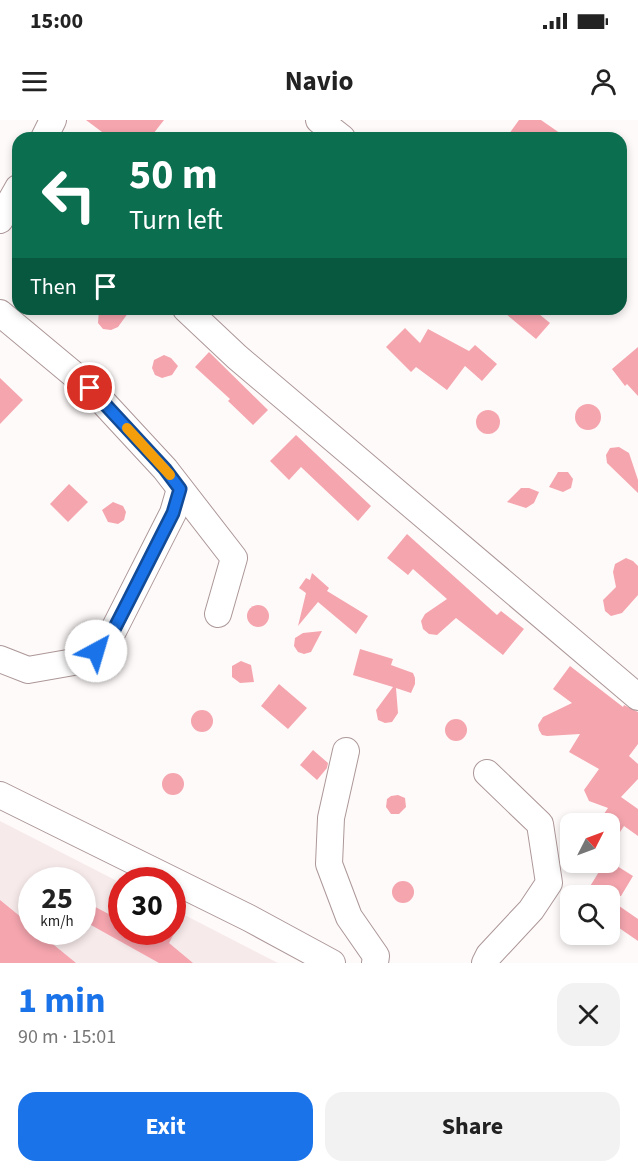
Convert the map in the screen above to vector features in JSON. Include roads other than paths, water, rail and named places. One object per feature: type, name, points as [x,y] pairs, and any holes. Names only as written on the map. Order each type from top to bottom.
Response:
[{"type":"street","points":[[319,120],[334,132]]},
{"type":"street","points":[[0,220],[12,199]]},
{"type":"street","points":[[0,313],[90,388],[165,469],[234,558],[218,614]]},
{"type":"street","points":[[192,315],[237,357],[638,697]]},
{"type":"street","points":[[0,659],[28,670],[85,660],[107,643],[173,513],[180,489]]},
{"type":"street","points":[[346,751],[331,818],[329,864],[350,917],[376,956],[375,963]]},
{"type":"street","points":[[485,963],[489,955],[531,910],[549,883],[540,824],[487,773]]},
{"type":"street","points":[[0,795],[249,918],[332,963]]}]
